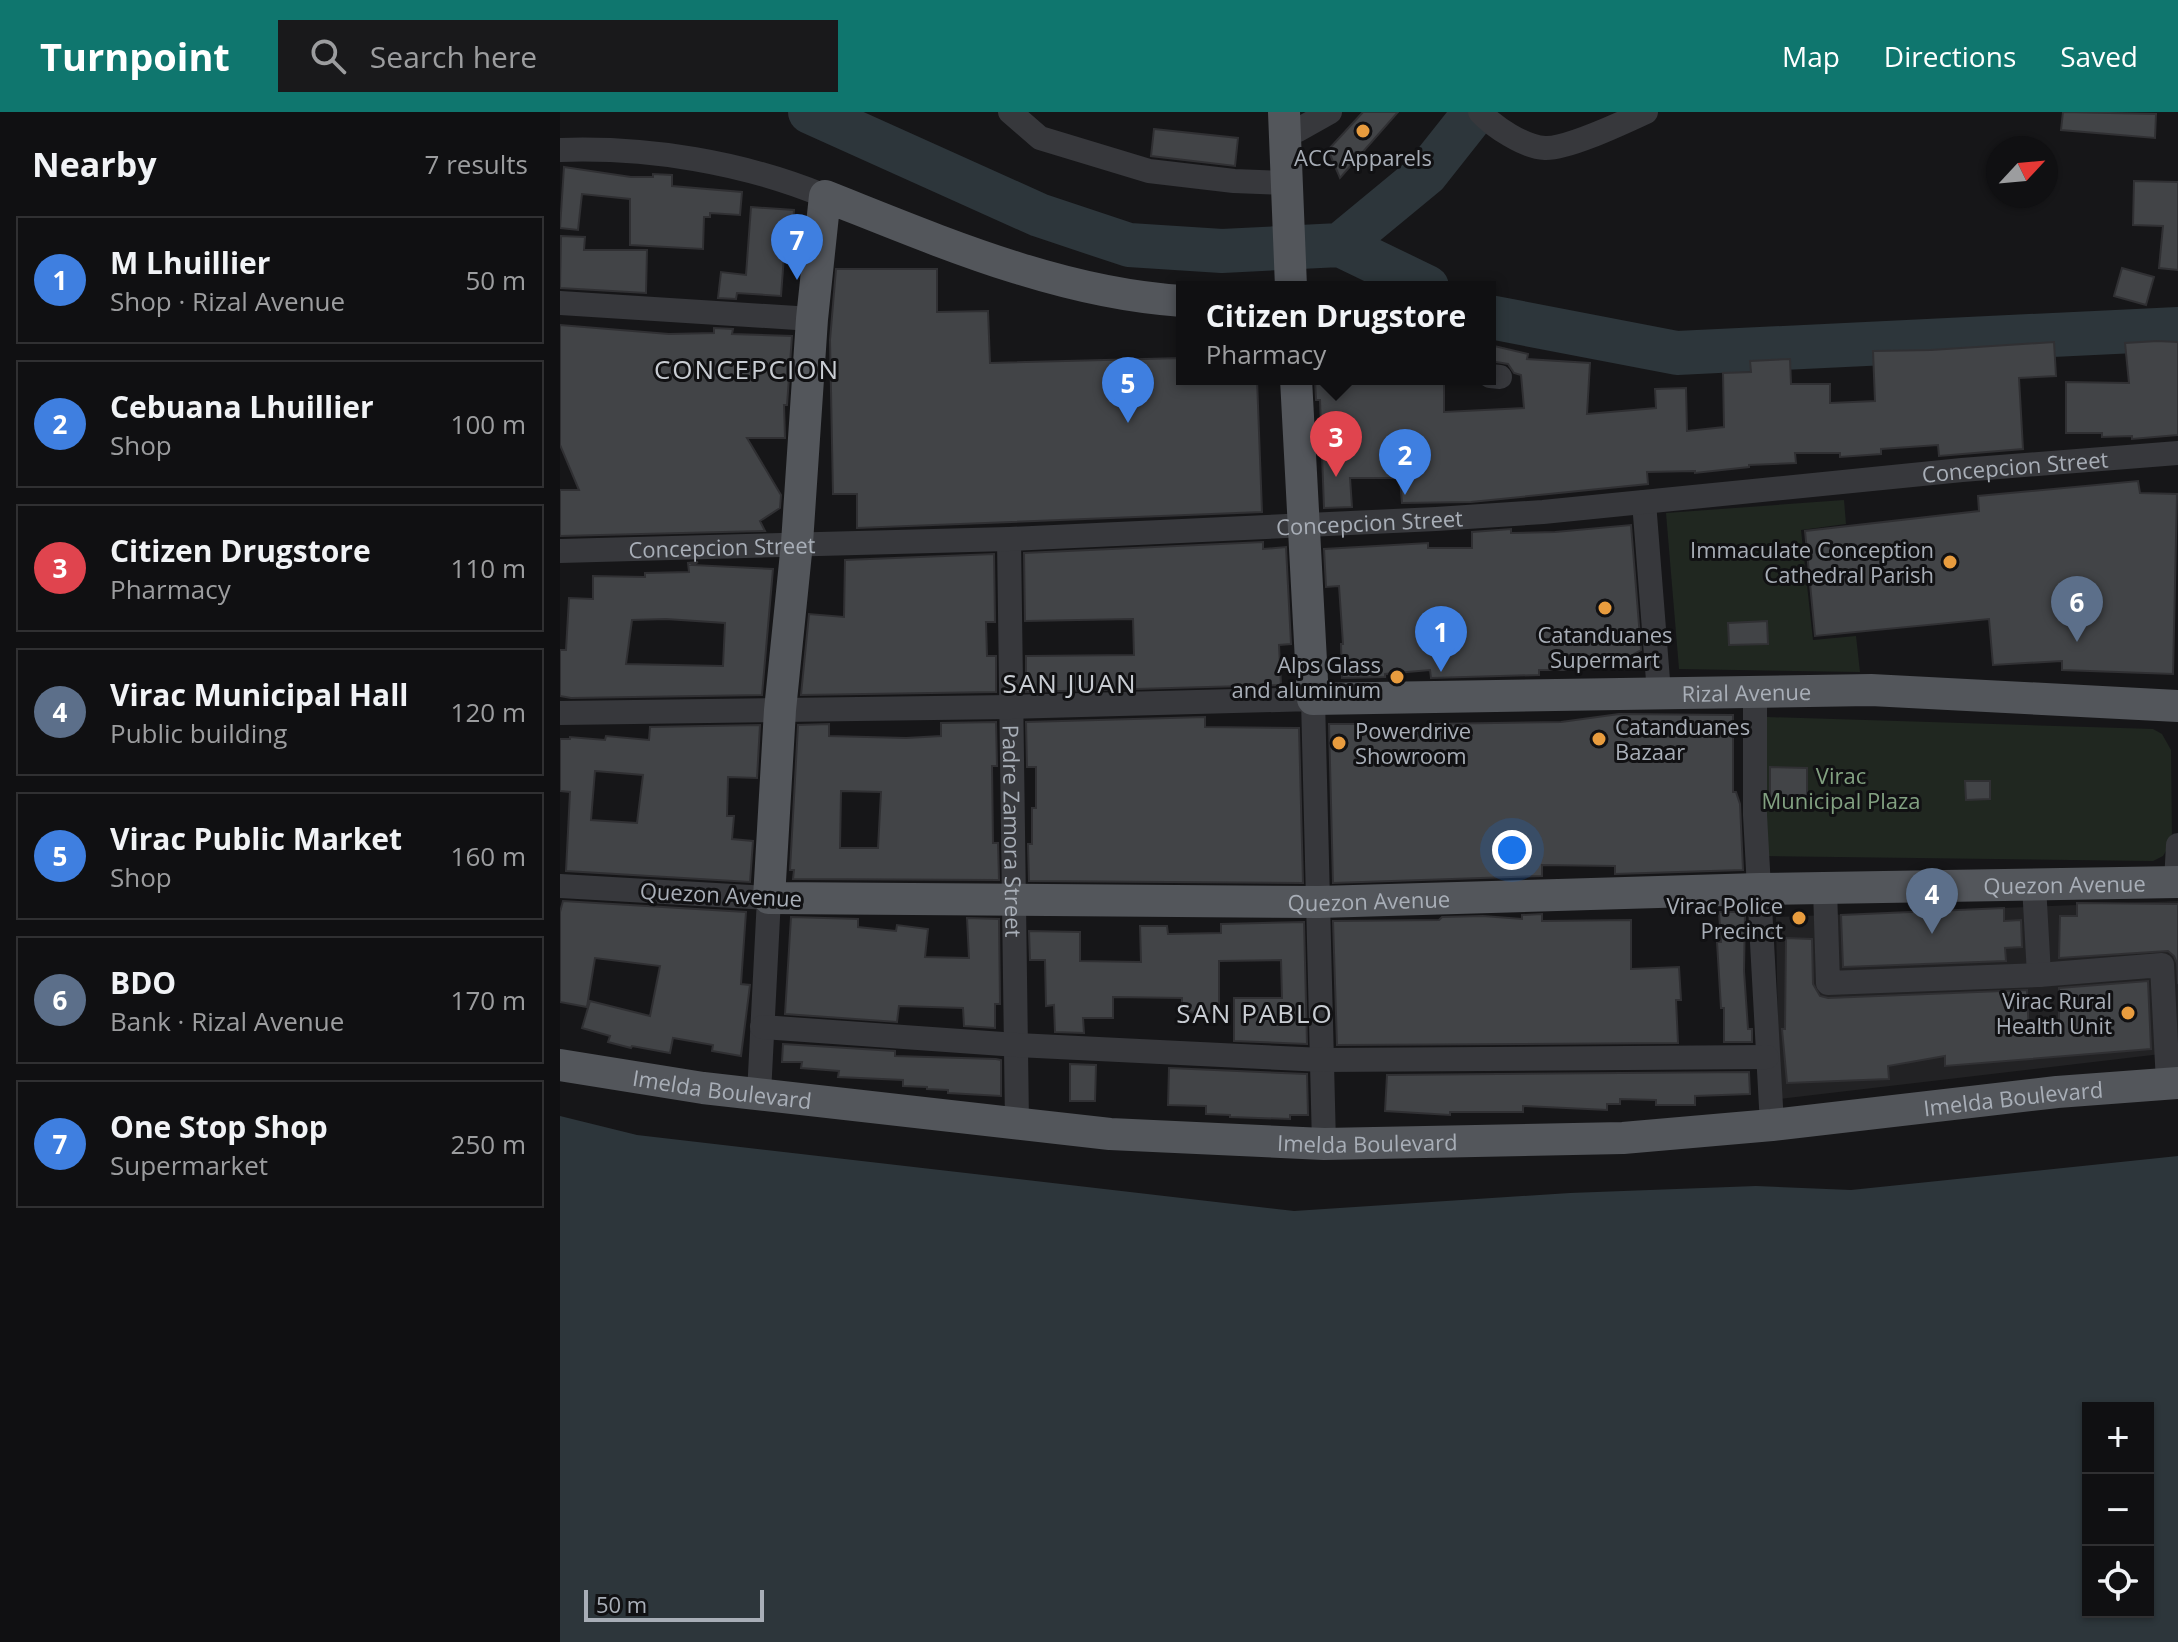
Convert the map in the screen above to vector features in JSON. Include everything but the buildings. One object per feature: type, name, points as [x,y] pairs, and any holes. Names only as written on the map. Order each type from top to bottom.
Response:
[{"type":"main road","points":[[1285,122],[1291,281]]},
{"type":"main road","points":[[769,898],[780,710],[825,196],[1004,263],[1093,289],[1176,300]]},
{"type":"main road","points":[[1296,385],[1313,699]]},
{"type":"main road","name":"Rizal Avenue","points":[[1313,699],[1871,690],[2178,706]]},
{"type":"main road","name":"Quezon Avenue","points":[[769,898],[1319,902],[1759,889],[2177,882]]},
{"type":"main road","name":"Imelda Boulevard","points":[[560,1065],[640,1080],[1110,1134],[1324,1144],[1623,1138],[1772,1125],[2057,1092],[2173,1083]]},
{"type":"street","points":[[1010,112],[1040,138],[1149,171],[1288,190]]},
{"type":"street","points":[[1285,122],[1298,130],[1330,112]]},
{"type":"street","points":[[1483,115],[1533,146],[1546,148],[1646,112]]},
{"type":"street","points":[[560,150],[669,155],[785,181],[825,196]]},
{"type":"street","points":[[560,303],[812,319]]},
{"type":"street","name":"Concepcion Street","points":[[560,551],[1009,539],[1492,516],[1976,469],[2178,453]]},
{"type":"street","points":[[1644,502],[1659,693]]},
{"type":"street","name":"Padre Zamora Street","points":[[1009,539],[1017,1123]]},
{"type":"street","points":[[1755,690],[1753,765],[1772,1125]]},
{"type":"street","points":[[560,713],[1313,699],[1324,1144]]},
{"type":"street","points":[[2177,882],[2178,845]]},
{"type":"street","points":[[2034,885],[2039,975]]},
{"type":"street","name":"Quezon Avenue","points":[[560,886],[769,898]]},
{"type":"street","points":[[1825,889],[1828,983],[2039,975],[2162,965],[2173,1083]]},
{"type":"street","points":[[759,1094],[769,898]]},
{"type":"street","points":[[762,1027],[1017,1045],[1323,1060],[1767,1057]]},
{"type":"shaded area","points":[[2178,901],[2178,1052],[1779,1099],[1776,917]]},
{"type":"shaded area","points":[[560,1116],[637,1135],[1294,1211],[1570,1193],[1756,1186],[1851,1190],[2178,1156],[2178,1642],[560,1642]]},
{"type":"green space","points":[[1844,500],[1846,524],[1801,530],[1813,640],[1856,636],[1860,672],[1679,669],[1666,513]]},
{"type":"green space","name":"Virac Municipal Plaza","points":[[1767,717],[2153,729],[2162,734],[2171,750],[2172,841],[2163,856],[2153,861],[1763,856]]},
{"type":"waterway","points":[[810,112],[1039,215],[1129,245],[1222,251],[1340,245],[1426,174],[1475,112]]},
{"type":"waterway","points":[[1340,245],[1415,281]]},
{"type":"waterway","points":[[1496,318],[1677,353],[2178,329]]},
{"type":"place","name":"ACC Apparels","points":[[1363,131]]},
{"type":"place","name":"One Stop Shop","points":[[797,280]]},
{"type":"place","name":"Virac Public Market","points":[[1128,423]]},
{"type":"place","name":"Citizen Drugstore","points":[[1336,477]]},
{"type":"place","name":"Cebuana Lhuillier","points":[[1405,495]]},
{"type":"place","name":"Immaculate Conception Cathedral Parish","points":[[1950,562]]},
{"type":"place","name":"Catanduanes Supermart","points":[[1605,608]]},
{"type":"place","name":"BDO","points":[[2077,642]]},
{"type":"place","name":"M Lhuillier","points":[[1441,672]]},
{"type":"place","name":"Alps Glass and aluminum","points":[[1397,677]]},
{"type":"place","name":"Catanduanes Bazaar","points":[[1599,739]]},
{"type":"place","name":"Powerdrive Showroom","points":[[1339,743]]},
{"type":"place","name":"Virac Police Precinct","points":[[1799,918]]},
{"type":"place","name":"Virac Municipal Hall","points":[[1932,934]]},
{"type":"place","name":"Virac Rural Health Unit","points":[[2128,1013]]},
{"type":"district","name":"CONCEPCION","points":[[747,369]]},
{"type":"district","name":"SAN JUAN","points":[[1070,683]]},
{"type":"district","name":"SAN PABLO","points":[[1255,1013]]}]
